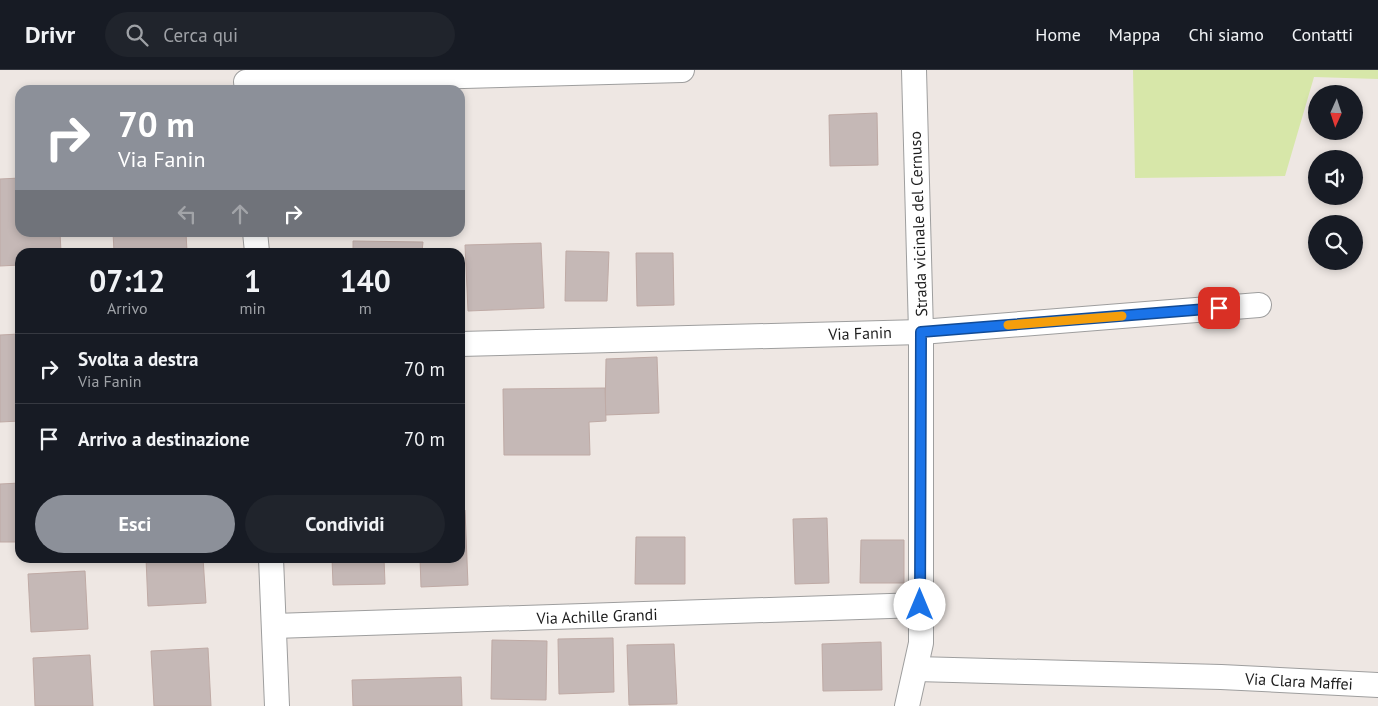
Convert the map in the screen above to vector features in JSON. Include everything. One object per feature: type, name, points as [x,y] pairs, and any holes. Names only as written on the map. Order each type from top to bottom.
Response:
[{"type":"street","points":[[246,81],[682,70]]},
{"type":"street","name":"Strada vicinale del Cernuso","points":[[907,706],[921,643],[921,332],[914,70]]},
{"type":"street","name":"Via Fanin","points":[[465,344],[921,332],[1259,305]]},
{"type":"street","points":[[271,563],[277,706]]},
{"type":"street","name":"Via Achille Grandi","points":[[274,626],[920,605]]},
{"type":"street","name":"Via Clara Maffei","points":[[916,669],[1220,677],[1378,685]]},
{"type":"green space","points":[[1133,70],[1378,70],[1378,79],[1314,77],[1312,85],[1308,85],[1308,97],[1285,176],[1135,178]]},
{"type":"building","points":[[877,113],[878,165],[830,166],[829,115]]},
{"type":"building","points":[[15,178],[15,237],[60,237],[61,248],[15,248],[15,265],[0,266],[0,179]]},
{"type":"building","points":[[113,237],[186,237],[187,248],[114,248]]},
{"type":"building","points":[[353,241],[423,242],[422,248],[353,248]]},
{"type":"building","points":[[541,243],[544,308],[468,311],[465,245]]},
{"type":"building","points":[[566,251],[609,252],[607,301],[565,301]]},
{"type":"building","points":[[636,253],[673,253],[674,305],[637,306]]},
{"type":"building","points":[[15,334],[15,421],[0,422],[0,335]]},
{"type":"building","points":[[657,357],[659,413],[605,415],[606,359]]},
{"type":"building","points":[[605,388],[606,421],[589,422],[590,455],[504,455],[503,389]]},
{"type":"building","points":[[15,483],[15,542],[0,542],[0,484]]},
{"type":"building","points":[[465,510],[468,585],[421,587],[420,563],[465,563]]},
{"type":"building","points":[[827,518],[829,583],[795,584],[793,519]]},
{"type":"building","points":[[636,537],[685,537],[685,584],[635,584]]},
{"type":"building","points":[[861,540],[904,540],[904,583],[860,583]]},
{"type":"building","points":[[146,563],[203,563],[206,603],[148,606]]},
{"type":"building","points":[[332,563],[384,563],[385,584],[333,585]]},
{"type":"building","points":[[85,571],[88,629],[31,632],[28,574]]},
{"type":"building","points":[[613,638],[614,692],[559,694],[558,639]]},
{"type":"building","points":[[492,640],[547,641],[546,700],[491,699]]},
{"type":"building","points":[[881,642],[882,690],[823,691],[822,644]]},
{"type":"building","points":[[674,644],[677,704],[629,705],[627,645]]},
{"type":"building","points":[[208,648],[211,706],[154,706],[151,651]]},
{"type":"building","points":[[90,655],[93,706],[35,706],[33,658]]},
{"type":"building","points":[[461,677],[462,706],[353,706],[352,680]]},
{"type":"slow traffic","points":[[1008,325],[1122,316]]},
{"type":"route","points":[[920,605],[921,332],[1219,308]]}]
